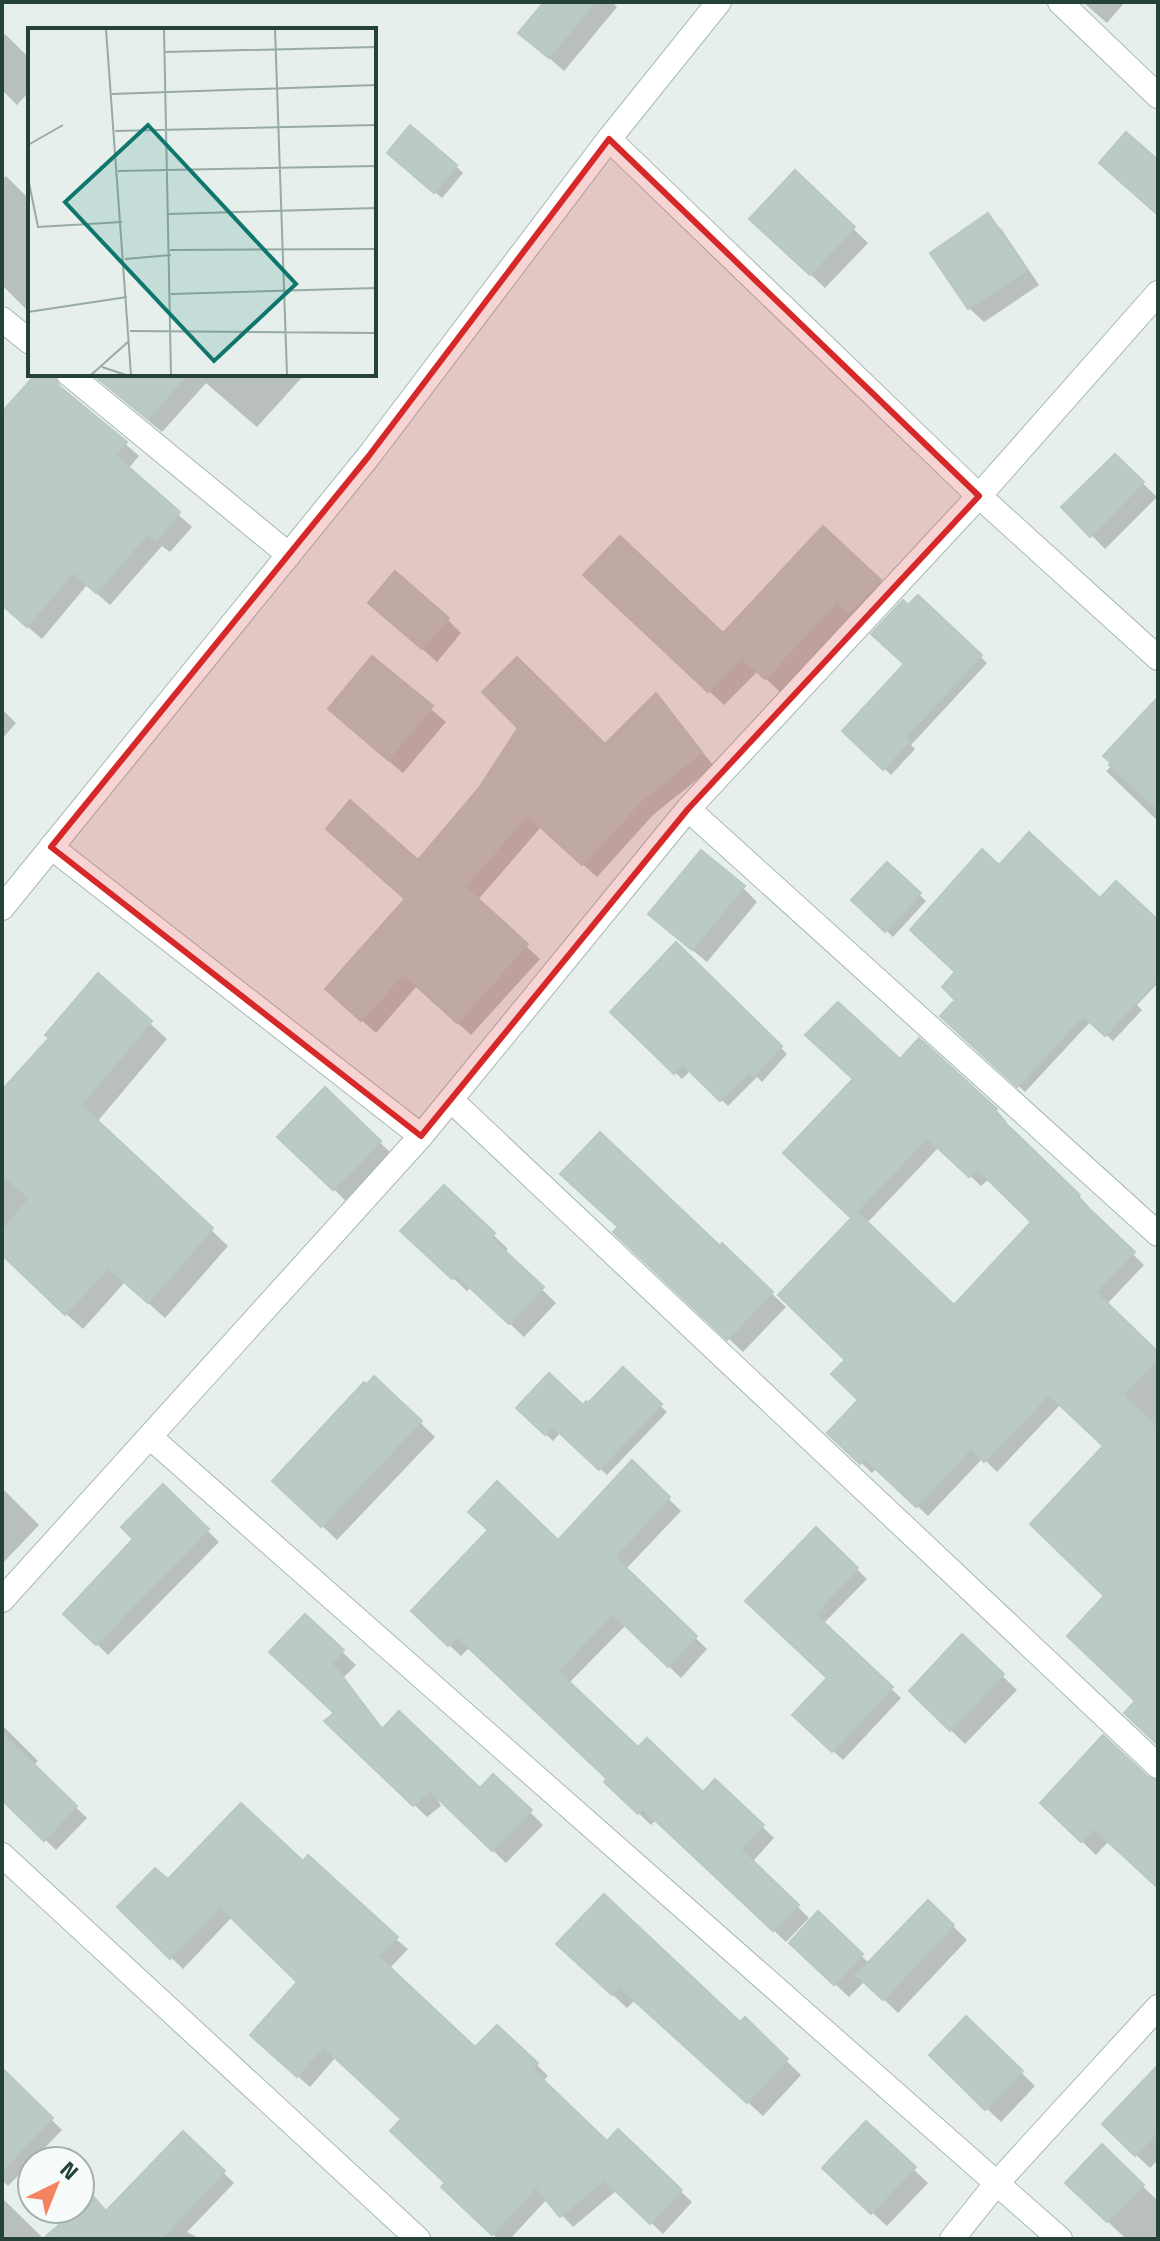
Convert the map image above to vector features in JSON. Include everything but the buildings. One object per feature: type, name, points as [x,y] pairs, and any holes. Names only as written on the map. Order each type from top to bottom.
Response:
[{"type":"street","points":[[2,908],[368,457],[609,139],[719,2]]},
{"type":"street","points":[[1060,2],[1158,96]]},
{"type":"street","points":[[609,139],[979,496],[1158,658]]},
{"type":"street","points":[[2,1600],[421,1136],[688,809],[979,496],[1158,293]]},
{"type":"street","points":[[2,319],[28,340]]},
{"type":"street","points":[[71,376],[289,555]]},
{"type":"street","points":[[688,809],[1158,1234]]},
{"type":"street","points":[[51,847],[421,1136]]},
{"type":"street","points":[[451,1100],[1158,1766]]},
{"type":"street","points":[[150,1437],[1060,2239]]},
{"type":"street","points":[[2,1855],[418,2239]]},
{"type":"street","points":[[952,2239],[996,2184],[1158,2007]]},
{"type":"highlighted area","points":[[609,139],[979,496],[688,809],[421,1136],[51,847],[368,457]]}]
